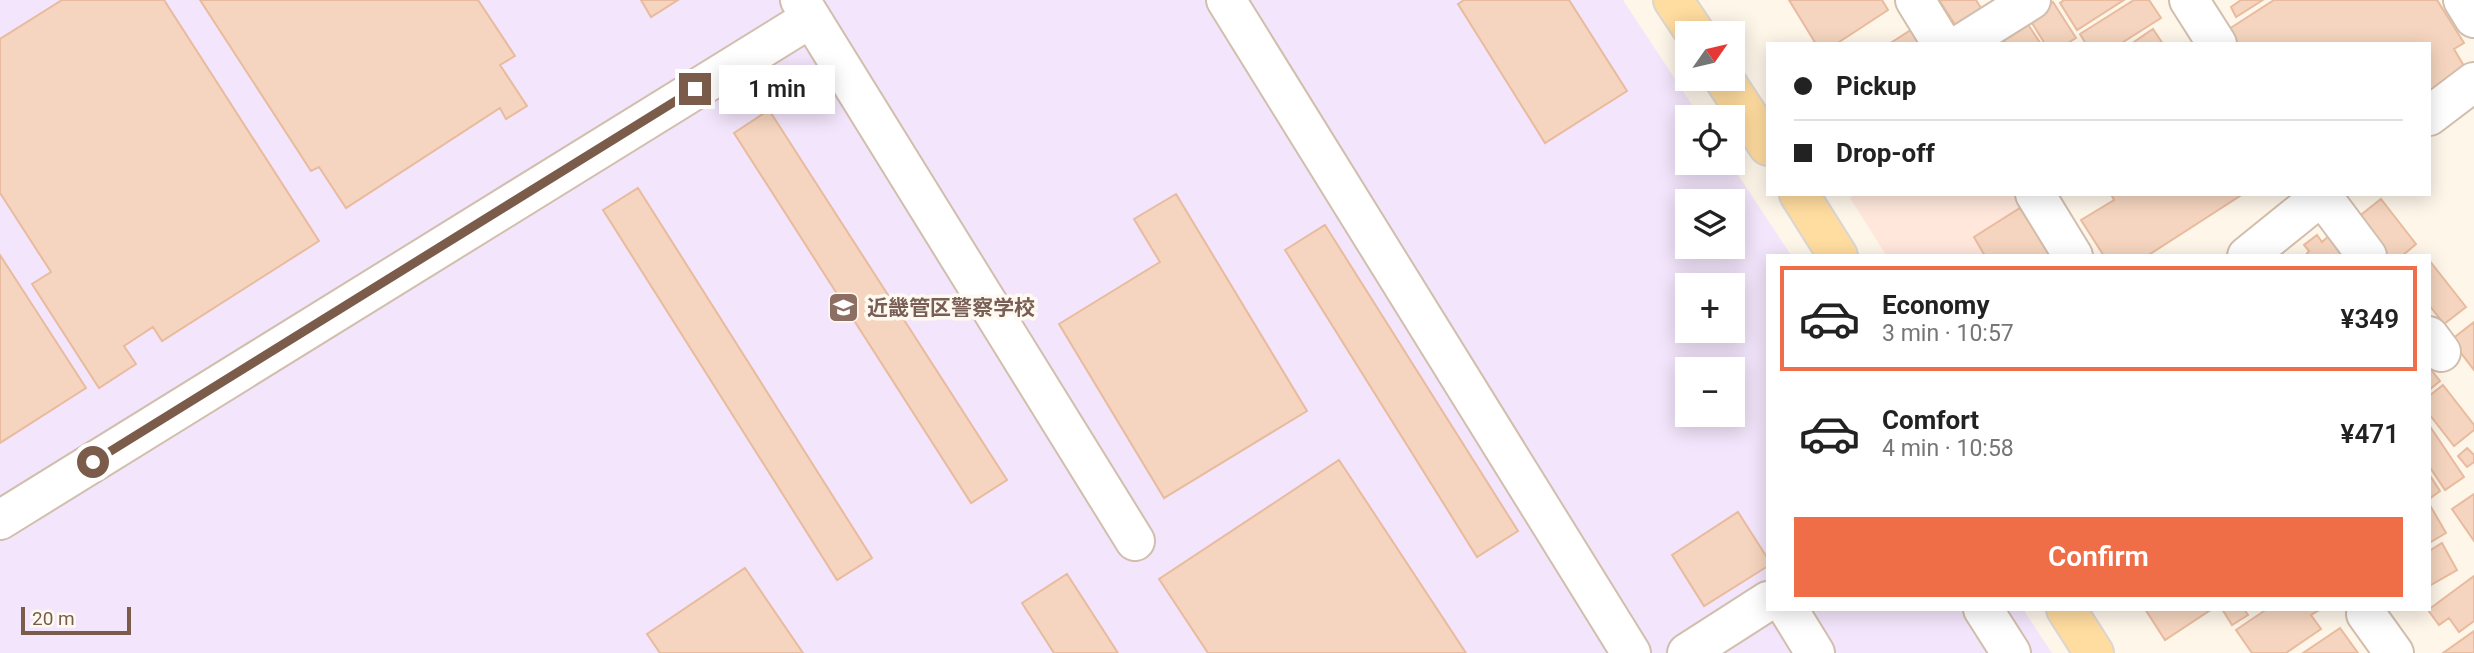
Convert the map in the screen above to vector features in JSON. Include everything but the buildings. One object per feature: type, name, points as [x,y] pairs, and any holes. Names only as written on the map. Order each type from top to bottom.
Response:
[{"type":"main road","points":[[1673,0],[1687,21]]},
{"type":"main road","points":[[1732,91],[1766,143]]},
{"type":"main road","points":[[1800,196],[1837,254]]},
{"type":"main road","points":[[2067,611],[2094,653]]},
{"type":"street","points":[[1226,0],[1631,653]]},
{"type":"street","points":[[1915,0],[1941,42]]},
{"type":"street","points":[[1964,42],[2031,0]]},
{"type":"street","points":[[2189,0],[2216,42]]},
{"type":"street","points":[[2463,0],[2474,18]]},
{"type":"street","points":[[0,520],[806,9],[1135,541]]},
{"type":"street","points":[[2431,115],[2473,85]]},
{"type":"street","points":[[2036,196],[2072,254]]},
{"type":"street","points":[[2249,254],[2319,196],[2365,254]]},
{"type":"street","points":[[1689,653],[1766,602]]},
{"type":"street","points":[[1789,611],[1815,653]]},
{"type":"street","points":[[1984,611],[2011,653]]},
{"type":"street","points":[[2366,614],[2394,653]]},
{"type":"shaded area","name":"近畿管区警察学校","points":[[0,0],[1623,0],[1675,79],[1675,91],[1683,91],[1692,105],[1675,105],[1675,175],[1738,175],[1790,254],[1766,254],[1766,611],[2024,611],[2052,653],[0,653]]},
{"type":"shaded area","points":[[2020,196],[2056,254],[1885,254],[1850,198]]},
{"type":"place","name":"近畿管区警察学校","points":[[844,308]]},
{"type":"route","points":[[93,462],[695,89]]}]
